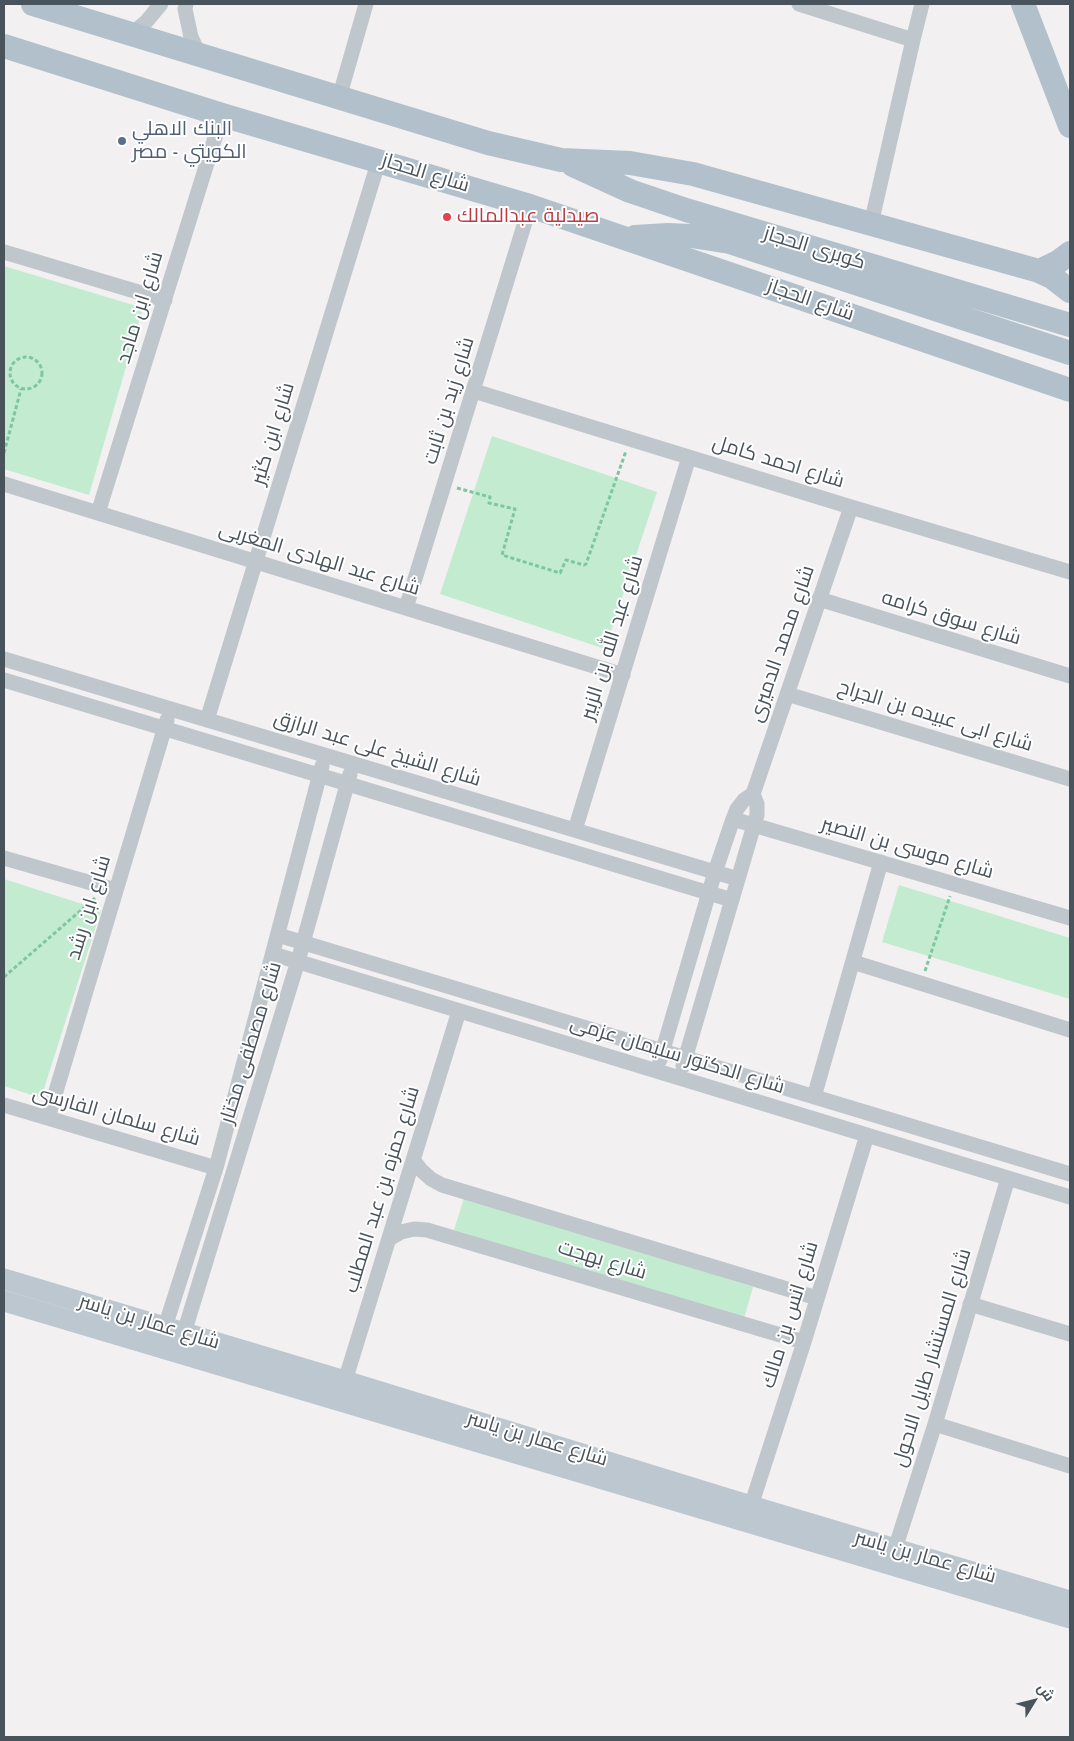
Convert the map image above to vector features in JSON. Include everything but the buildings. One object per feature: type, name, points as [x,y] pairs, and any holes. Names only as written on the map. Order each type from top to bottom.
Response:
[{"type":"main road","points":[[33,4],[488,143],[561,160],[630,163],[693,174],[1039,271],[1052,277],[1070,291]]},
{"type":"main road","points":[[1023,4],[1070,126]]},
{"type":"main road","name":"شارع الحجاز","points":[[4,46],[222,115],[530,206],[1070,390]]},
{"type":"main road","name":"كوبرى الحجاز","points":[[561,160],[654,200],[1070,325]]},
{"type":"main road","name":"كوبرى الحجاز","points":[[624,238],[676,235],[730,242],[1070,353]]},
{"type":"main road","points":[[1039,271],[1058,262],[1070,253]]},
{"type":"street","points":[[131,34],[156,12],[161,4]]},
{"type":"street","points":[[186,4],[185,9],[191,37],[199,54]]},
{"type":"street","points":[[339,98],[366,4]]},
{"type":"street","points":[[800,4],[913,40]]},
{"type":"street","points":[[871,224],[922,4]]},
{"type":"street","name":"شارع ابن ماجد","points":[[98,513],[222,115]]},
{"type":"street","name":"شارع ابن كثير","points":[[207,720],[379,160]]},
{"type":"street","name":"شارع زيد بن ثابت","points":[[406,608],[530,206]]},
{"type":"street","points":[[4,252],[164,300]]},
{"type":"street","name":"شارع احمد كامل","points":[[474,391],[1070,572]]},
{"type":"street","name":"شارع عبد الله بن الزبير","points":[[575,830],[689,457]]},
{"type":"street","name":"شارع عبد الهادى المغربى","points":[[4,484],[622,675]]},
{"type":"street","name":"شارع محمد الدميرى","points":[[656,1071],[715,872],[733,819],[737,809],[744,800],[753,794],[851,507]]},
{"type":"street","name":"شارع سوق كرامه","points":[[819,599],[1070,676]]},
{"type":"street","name":"شارع الشيخ على عبد الرازق","points":[[4,659],[738,879]]},
{"type":"street","name":"شارع الشيخ على عبد الرازق","points":[[4,680],[732,900]]},
{"type":"street","name":"شارع ابى عبيده بن الجراح","points":[[787,694],[1070,779]]},
{"type":"street","name":"شارع ابن رشد","points":[[48,1118],[111,889],[170,709]]},
{"type":"street","name":"شارع مصطفى مختار","points":[[175,1330],[325,755]]},
{"type":"street","name":"شارع مصطفى مختار","points":[[175,1330],[298,961],[353,764]]},
{"type":"street","name":"شارع محمد الدميرى","points":[[679,1078],[757,815],[757,804],[753,794]]},
{"type":"street","name":"شارع موسى بن النصير","points":[[733,819],[1070,918]]},
{"type":"street","points":[[4,858],[111,889]]},
{"type":"street","points":[[814,1097],[881,862]]},
{"type":"street","name":"شارع الدكتور سليمان عزمى","points":[[278,935],[1070,1174]]},
{"type":"street","name":"شارع الدكتور سليمان عزمى","points":[[273,954],[1070,1197]]},
{"type":"street","points":[[852,962],[1070,1030]]},
{"type":"street","name":"شارع حمزه بن عبد المطلب","points":[[345,1381],[459,1011]]},
{"type":"street","name":"شارع سلمان الفارسى","points":[[4,1105],[216,1168]]},
{"type":"street","name":"شارع انس بن مالك","points":[[751,1506],[804,1342],[867,1135]]},
{"type":"street","name":"شارع بهجت","points":[[414,1160],[426,1175],[442,1185],[817,1298]]},
{"type":"street","name":"شارع المستشار طايل الاحول","points":[[895,1549],[935,1424],[1008,1178]]},
{"type":"street","name":"شارع بهجت","points":[[389,1239],[401,1232],[414,1229],[427,1230],[804,1342]]},
{"type":"street","name":"شارع عمار بن ياسر","points":[[4,1279],[1070,1601]]},
{"type":"street","name":"شارع عمار بن ياسر","points":[[4,1301],[1070,1618]]},
{"type":"street","points":[[970,1304],[1070,1334]]},
{"type":"street","points":[[935,1424],[1070,1466]]},
{"type":"path","points":[[23,356],[30,357],[40,364],[42,377],[34,387],[21,389],[11,381],[9,368],[17,358],[23,356]]},
{"type":"path","points":[[4,453],[21,389]]},
{"type":"path","points":[[445,484],[489,497],[489,503],[515,509],[502,554],[560,573],[566,560],[586,564],[630,439]]},
{"type":"path","points":[[921,983],[954,884]]},
{"type":"path","points":[[4,977],[111,889]]},
{"type":"green space","points":[[4,266],[143,308],[89,495],[4,469]]},
{"type":"green space","points":[[492,436],[657,492],[605,649],[440,594]]},
{"type":"green space","points":[[4,879],[101,910],[41,1098],[4,1086]]},
{"type":"green space","points":[[899,885],[1070,938],[1070,999],[882,942]]},
{"type":"green space","points":[[465,1195],[753,1287],[743,1322],[454,1230]]},
{"type":"place","name":"البنك الاهلي الكويتي - مصر","points":[[122,141]]},
{"type":"place","name":"صيدلية عبدالمالك","points":[[447,217]]}]
